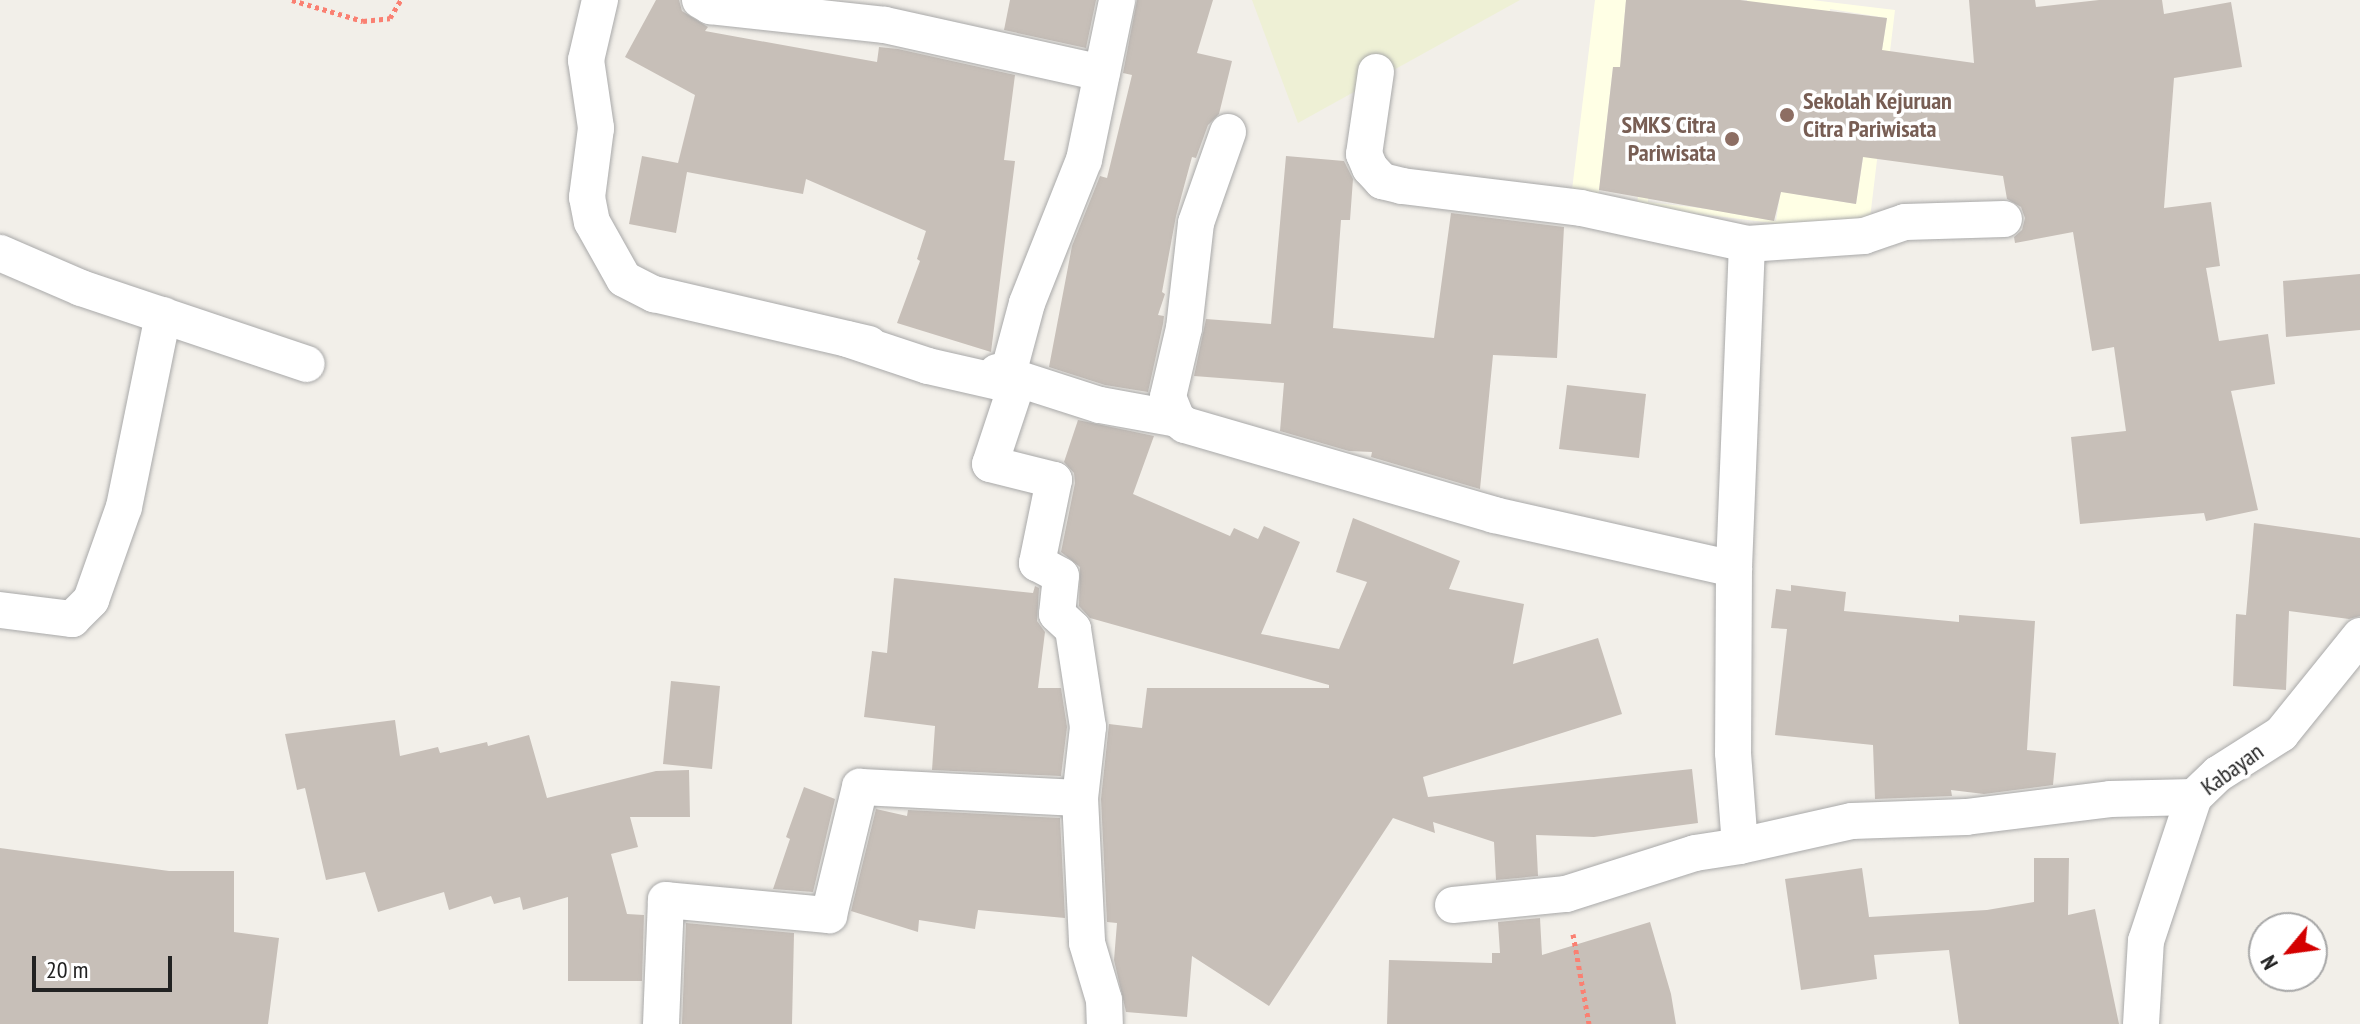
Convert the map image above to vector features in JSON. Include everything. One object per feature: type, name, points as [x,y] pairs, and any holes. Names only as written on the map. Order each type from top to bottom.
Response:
[{"type":"street","points":[[600,0],[586,60],[596,128],[587,197],[592,222],[624,279],[654,294],[1008,374],[1100,405],[1177,419],[1185,425],[1494,515],[1734,569]]},
{"type":"street","points":[[700,0],[710,6],[885,25],[1102,73]]},
{"type":"street","points":[[1008,374],[1027,303],[1084,160],[1117,0]]},
{"type":"street","points":[[1376,72],[1364,154],[1370,168],[1382,181],[1581,208],[1747,244],[1864,236],[1905,222],[2004,219]]},
{"type":"street","points":[[1177,419],[1168,397],[1184,328],[1196,223],[1228,132]]},
{"type":"street","points":[[1740,846],[1733,753],[1734,569],[1747,244]]},
{"type":"street","points":[[0,253],[81,288],[307,364]]},
{"type":"street","points":[[0,610],[72,619],[91,600],[124,507],[163,315]]},
{"type":"street","points":[[847,339],[928,366],[1016,386],[990,464],[1054,480],[1037,563],[1061,576],[1057,614],[1073,629],[1088,727],[1080,798],[1087,943],[1104,1000],[1105,1024]]},
{"type":"street","name":"Kabayan","points":[[2141,1024],[2146,941],[2194,797],[2218,774],[2281,734],[2360,636]]},
{"type":"street","points":[[661,1024],[666,900],[829,915],[860,787],[1080,798]]},
{"type":"street","points":[[1453,905],[1566,894],[1695,853],[1852,821],[1966,817],[2110,799],[2194,797]]},
{"type":"path","points":[[292,0],[363,21],[390,18],[401,0]]},
{"type":"path","points":[[1566,894],[1589,1024]]},
{"type":"shaded area","points":[[1252,0],[1520,0],[1298,123]]},
{"type":"shaded area","name":"Sekolah Kejuruan Citra Pariwisata","points":[[1595,0],[1626,0],[1623,33],[1744,41],[1747,0],[1812,0],[1895,10],[1868,235],[1571,198]],"holes":[[[1830,9],[1887,18],[1878,75],[1821,65]],[[1613,67],[1651,72],[1637,205],[1598,200]],[[1660,75],[1725,211],[1648,202]],[[1812,78],[1874,88],[1856,204],[1795,194]],[[1792,120],[1776,221],[1729,213]]]},
{"type":"building","points":[[656,0],[679,0],[682,11],[708,27],[705,31],[877,62],[879,47],[898,49],[1015,75],[1004,160],[1015,161],[991,352],[897,323],[920,261],[917,259],[926,231],[806,179],[803,194],[687,172],[676,233],[629,224],[642,156],[678,163],[695,95],[625,57]]},
{"type":"building","points":[[1010,0],[1096,0],[1086,48],[1004,30]]},
{"type":"building","points":[[1137,0],[1213,0],[1197,53],[1232,61],[1219,114],[1208,125],[1196,158],[1192,157],[1176,216],[1162,292],[1165,294],[1158,315],[1164,316],[1163,324],[1148,392],[1105,385],[1049,367],[1072,246],[1100,176],[1107,178],[1132,75],[1123,73]]},
{"type":"building","points":[[1626,0],[1740,0],[1887,18],[1882,50],[1974,63],[1969,0],[2035,0],[2036,7],[2099,0],[2162,0],[2164,14],[2231,2],[2242,67],[2174,78],[2164,208],[2211,202],[2220,266],[2206,268],[2219,341],[2268,334],[2275,384],[2231,391],[2258,510],[2206,521],[2204,513],[2080,524],[2071,437],[2126,431],[2114,347],[2092,351],[2073,232],[2015,243],[2014,237],[2022,230],[2025,218],[2021,207],[2007,199],[2003,176],[1863,157],[1856,204],[1781,192],[1774,221],[1599,190],[1613,67],[1620,67]]},
{"type":"building","points":[[1286,156],[1344,161],[1353,179],[1350,220],[1341,220],[1333,328],[1434,338],[1451,213],[1564,227],[1557,358],[1493,355],[1480,489],[1371,457],[1372,452],[1349,451],[1280,431],[1284,383],[1194,376],[1206,319],[1271,324]]},
{"type":"building","points":[[2360,274],[2360,330],[2286,337],[2283,281]]},
{"type":"building","points":[[1567,385],[1646,394],[1639,458],[1559,449]]},
{"type":"building","points":[[1078,420],[1154,436],[1133,494],[1230,536],[1234,528],[1258,539],[1264,526],[1300,542],[1261,634],[1339,649],[1367,582],[1336,572],[1353,518],[1460,561],[1449,589],[1524,604],[1513,664],[1598,638],[1622,714],[1423,777],[1428,797],[1692,769],[1698,823],[1594,837],[1536,835],[1538,876],[1496,880],[1494,842],[1433,822],[1435,833],[1393,818],[1269,1006],[1192,956],[1187,1017],[1126,1012],[1114,960],[1117,923],[1107,922],[1101,799],[1109,724],[1142,728],[1147,688],[1329,688],[1329,685],[1090,618],[1079,606],[1080,567],[1061,552],[1075,483],[1074,473],[1064,462]]},
{"type":"building","points":[[2254,523],[2360,538],[2360,616],[2349,619],[2289,611],[2286,690],[2233,686],[2236,614],[2246,615]]},
{"type":"building","points":[[894,578],[1033,593],[1035,586],[1039,588],[1037,621],[1045,632],[1038,688],[1061,688],[1067,727],[1061,776],[932,770],[935,726],[864,717],[872,651],[887,653]]},
{"type":"building","points":[[1791,585],[1846,592],[1844,611],[1959,622],[1959,615],[2035,621],[2027,750],[2056,753],[2053,785],[1984,794],[1951,790],[1952,796],[1875,799],[1873,745],[1775,735],[1787,629],[1771,628],[1776,589],[1791,591]]},
{"type":"building","points":[[671,681],[720,686],[712,769],[663,764]]},
{"type":"building","points":[[395,720],[400,756],[438,747],[440,753],[487,742],[488,746],[529,735],[547,798],[656,771],[689,770],[690,817],[630,817],[638,847],[611,854],[627,914],[644,915],[642,981],[568,981],[568,897],[523,910],[520,897],[494,904],[491,896],[449,910],[444,892],[378,912],[365,872],[326,880],[305,788],[297,790],[285,734]]},
{"type":"building","points":[[804,787],[835,799],[813,892],[773,889],[790,839],[786,837]]},
{"type":"building","points":[[876,809],[907,816],[908,810],[1060,818],[1065,918],[978,910],[975,929],[919,920],[918,932],[851,911]]},
{"type":"building","points":[[0,848],[169,871],[234,871],[234,932],[279,938],[268,1024],[0,1024]]},
{"type":"building","points":[[2034,858],[2069,858],[2068,915],[2095,909],[2119,1024],[1959,1024],[1949,950],[1874,955],[1877,979],[1801,990],[1785,879],[1862,868],[1869,917],[1987,910],[2034,902]]},
{"type":"building","points":[[1540,918],[1542,955],[1650,922],[1671,994],[1676,1024],[1387,1024],[1389,960],[1492,963],[1492,953],[1500,953],[1498,922]]},
{"type":"building","points":[[686,923],[794,933],[792,1024],[682,1024]]},
{"type":"place","name":"Sekolah Kejuruan Citra Pariwisata","points":[[1787,115]]},
{"type":"place","name":"SMKS Citra Pariwisata","points":[[1732,139]]}]
